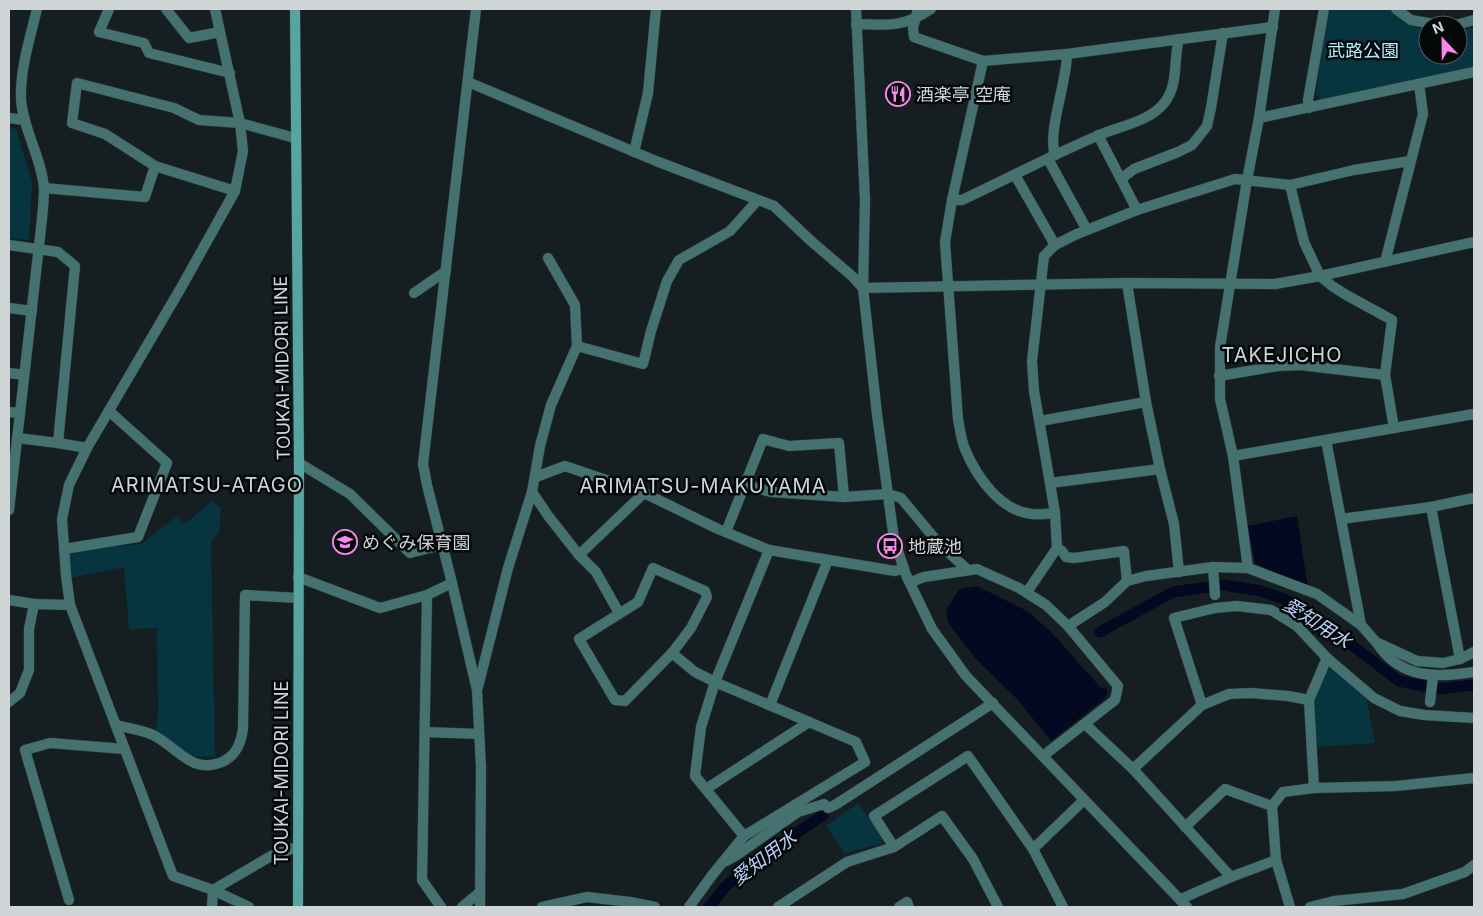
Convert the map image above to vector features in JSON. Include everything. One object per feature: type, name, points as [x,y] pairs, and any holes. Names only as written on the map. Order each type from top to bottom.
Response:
[{"type":"main road","name":"TOUKAI-MIDORI LINE","points":[[295,9],[299,463],[298,907]]},
{"type":"street","points":[[9,510],[39,249],[44,188],[38,162],[24,120],[21,99],[23,68],[37,9]]},
{"type":"street","points":[[109,9],[99,32],[144,44],[149,53],[230,73]]},
{"type":"street","points":[[166,9],[189,38],[220,32]]},
{"type":"street","points":[[216,9],[240,123],[243,151],[235,191],[87,448],[69,485],[62,519],[70,605],[173,876],[213,890],[249,907]]},
{"type":"street","points":[[476,9],[423,464],[477,690],[481,767],[480,907]]},
{"type":"street","points":[[634,152],[648,93],[656,9]]},
{"type":"street","points":[[856,9],[865,200],[862,288],[877,414],[894,539],[904,568],[932,629],[966,676],[1184,903],[1231,877],[1276,860]]},
{"type":"street","points":[[918,9],[913,28],[914,37],[983,61],[1067,54],[1273,27]]},
{"type":"street","points":[[856,24],[898,25],[915,19],[931,9]]},
{"type":"street","points":[[1248,568],[1233,456],[1220,398],[1220,347],[1229,284],[1259,118],[1275,9]]},
{"type":"street","points":[[1309,108],[1308,100],[1324,9]]},
{"type":"street","points":[[1396,9],[1411,20],[1418,21]]},
{"type":"street","points":[[1121,179],[1134,169],[1192,145],[1206,126],[1211,108],[1223,33]]},
{"type":"street","points":[[952,200],[962,200],[1098,135],[1144,118],[1155,111],[1165,101],[1174,84],[1179,39]]},
{"type":"street","points":[[1067,54],[1068,64],[1057,116],[1052,157],[1087,230]]},
{"type":"street","points":[[983,61],[952,200],[945,242],[958,419],[964,447],[976,473],[988,488],[1007,505],[1030,514],[1055,513]]},
{"type":"street","points":[[1259,118],[1474,72]]},
{"type":"street","points":[[468,82],[634,152],[774,206],[811,242],[852,276],[862,288]]},
{"type":"street","points":[[235,191],[155,166],[106,134],[72,123],[77,83],[174,108],[200,120],[240,123],[295,138]]},
{"type":"street","points":[[1385,262],[1423,114],[1419,84]]},
{"type":"street","points":[[9,118],[24,120]]},
{"type":"street","points":[[1098,135],[1137,210]]},
{"type":"street","points":[[1027,592],[1057,548],[1055,513],[1034,391],[1032,361],[1044,256],[1055,245],[1087,230],[1137,210],[1234,179],[1290,186],[1354,170],[1410,161]]},
{"type":"street","points":[[44,188],[145,197],[155,166]]},
{"type":"street","points":[[1015,175],[1055,245]]},
{"type":"street","points":[[1290,186],[1304,242],[1320,276],[1348,296],[1392,320],[1385,375],[1394,428]]},
{"type":"street","points":[[576,346],[643,364],[650,331],[667,281],[679,260],[730,231],[757,201]]},
{"type":"street","points":[[862,288],[949,285],[1275,284],[1474,242]]},
{"type":"street","points":[[9,245],[58,252],[75,266],[58,443]]},
{"type":"street","points":[[477,690],[508,568],[536,477],[540,446],[551,405],[576,346],[576,305],[548,258]]},
{"type":"street","points":[[414,293],[446,271]]},
{"type":"street","points":[[1127,284],[1146,402],[1160,470],[1174,524],[1179,572]]},
{"type":"street","points":[[9,308],[32,311]]},
{"type":"street","points":[[1219,376],[1278,366],[1300,366],[1385,375]]},
{"type":"street","points":[[9,373],[24,375]]},
{"type":"street","points":[[1040,421],[1146,402]]},
{"type":"street","points":[[64,549],[138,537],[167,463],[108,411]]},
{"type":"street","points":[[9,412],[20,414]]},
{"type":"street","points":[[1233,456],[1474,414]]},
{"type":"street","points":[[17,438],[87,448]]},
{"type":"street","points":[[726,532],[763,439],[789,446],[839,443],[844,497]]},
{"type":"street","points":[[1326,440],[1361,625]]},
{"type":"street","points":[[299,463],[350,494],[410,553],[442,545]]},
{"type":"street","points":[[536,477],[566,466],[644,493],[769,550],[895,571],[904,568]]},
{"type":"street","points":[[1050,483],[1160,470]]},
{"type":"street","points":[[746,484],[771,492],[844,497],[888,494],[901,498],[942,546],[967,569]]},
{"type":"street","points":[[532,492],[579,555],[596,572],[619,613]]},
{"type":"street","points":[[579,555],[644,493]]},
{"type":"street","points":[[1341,519],[1474,498]]},
{"type":"street","points":[[1430,506],[1460,659]]},
{"type":"street","points":[[1057,548],[1066,557],[1074,558],[1124,552],[1127,582]]},
{"type":"street","points":[[744,836],[695,776],[701,727],[715,682],[769,550]]},
{"type":"street","points":[[770,705],[828,560]]},
{"type":"street","points":[[1213,567],[1215,594]]},
{"type":"street","points":[[1068,626],[1105,602],[1127,582],[1146,576],[1213,567],[1248,568],[1317,594],[1361,625],[1376,642],[1384,655],[1393,662],[1419,674],[1433,678],[1474,672]]},
{"type":"street","points":[[653,568],[705,591],[707,597],[691,628],[672,653],[624,701],[616,700],[579,639],[619,613],[638,602],[653,568]]},
{"type":"street","points":[[910,582],[924,577],[977,569],[1027,592],[1046,605],[1068,626],[1118,686],[1115,700],[1042,756]]},
{"type":"street","points":[[298,577],[380,608],[427,595],[452,583]]},
{"type":"street","points":[[116,725],[153,735],[190,761],[205,767],[218,764],[231,757],[240,744],[244,729],[245,595],[298,598]]},
{"type":"street","points":[[427,595],[422,880],[441,907]]},
{"type":"street","points":[[9,600],[34,604],[70,605]]},
{"type":"street","points":[[9,702],[20,693],[29,670],[29,629],[34,604]]},
{"type":"street","points":[[1202,705],[1174,618],[1215,608],[1237,606],[1271,610],[1298,626],[1327,658],[1374,698],[1400,711],[1424,715],[1474,718]]},
{"type":"street","points":[[1376,642],[1417,661],[1442,663],[1460,659],[1474,652]]},
{"type":"street","points":[[672,653],[695,672],[715,682],[856,742],[866,762],[744,836],[721,863],[689,907]]},
{"type":"street","points":[[1314,788],[1310,700],[1327,658]]},
{"type":"street","points":[[1430,702],[1433,678]]},
{"type":"street","points":[[1133,769],[1202,705],[1229,694],[1244,693],[1288,696],[1310,700]]},
{"type":"street","points":[[721,863],[737,855],[798,812],[824,804],[828,808],[835,805],[993,703]]},
{"type":"street","points":[[706,789],[809,722]]},
{"type":"street","points":[[1085,724],[1133,769],[1231,877]]},
{"type":"street","points":[[424,732],[479,734]]},
{"type":"street","points":[[69,900],[25,750],[50,742],[125,750]]},
{"type":"street","points":[[894,847],[874,816],[968,756],[1033,848],[1063,907]]},
{"type":"street","points":[[1290,907],[1276,860],[1272,806],[1283,792],[1314,788],[1396,786],[1474,778]]},
{"type":"street","points":[[1185,827],[1225,789],[1272,806]]},
{"type":"street","points":[[1033,848],[1084,800]]},
{"type":"street","points":[[778,907],[847,862],[894,847],[942,816],[972,859],[998,907]]},
{"type":"street","points":[[213,890],[271,856],[297,846]]},
{"type":"street","points":[[1310,907],[1334,901],[1402,894],[1465,872],[1474,865]]},
{"type":"street","points":[[212,907],[213,890]]},
{"type":"street","points":[[462,907],[480,892]]},
{"type":"street","points":[[542,907],[587,897],[654,907]]},
{"type":"street","points":[[898,907],[907,902],[909,907]]},
{"type":"green space","name":"武路公園","points":[[1328,9],[1388,9],[1411,26],[1418,27],[1418,65],[1468,65],[1468,28],[1474,27],[1474,67],[1321,100],[1316,94]]},
{"type":"green space","points":[[9,128],[16,129],[32,182],[29,240],[9,238]]},
{"type":"green space","points":[[212,501],[221,508],[219,533],[211,541],[215,757],[193,756],[176,746],[156,730],[158,710],[157,628],[129,629],[124,567],[71,578],[69,550],[141,544],[177,516],[185,524]]},
{"type":"green space","points":[[1328,667],[1366,696],[1375,743],[1318,747],[1312,700]]},
{"type":"green space","points":[[858,803],[882,837],[881,844],[845,853],[826,826]]},
{"type":"shaded area","points":[[1297,516],[1308,588],[1255,563],[1248,526]]},
{"type":"shaded area","points":[[977,586],[1029,612],[1053,634],[1101,688],[1106,687],[1108,693],[1103,700],[1051,741],[1017,699],[977,660],[948,623],[946,611],[959,589]]},
{"type":"waterway","name":"愛知用水","points":[[1100,632],[1173,592],[1223,585],[1261,591],[1284,599],[1315,617],[1399,681],[1438,689],[1474,685]]},
{"type":"waterway","name":"愛知用水","points":[[709,907],[726,886],[754,863],[823,815]]},
{"type":"place","name":"酒楽亭 空庵","points":[[898,94]]},
{"type":"place","name":"めぐみ保育園","points":[[345,542]]},
{"type":"place","name":"地蔵池","points":[[890,546]]},
{"type":"district","name":"TAKEJICHO","points":[[1282,355]]},
{"type":"district","name":"ARIMATSU-ATAGO","points":[[207,485]]},
{"type":"district","name":"ARIMATSU-MAKUYAMA","points":[[703,486]]}]
